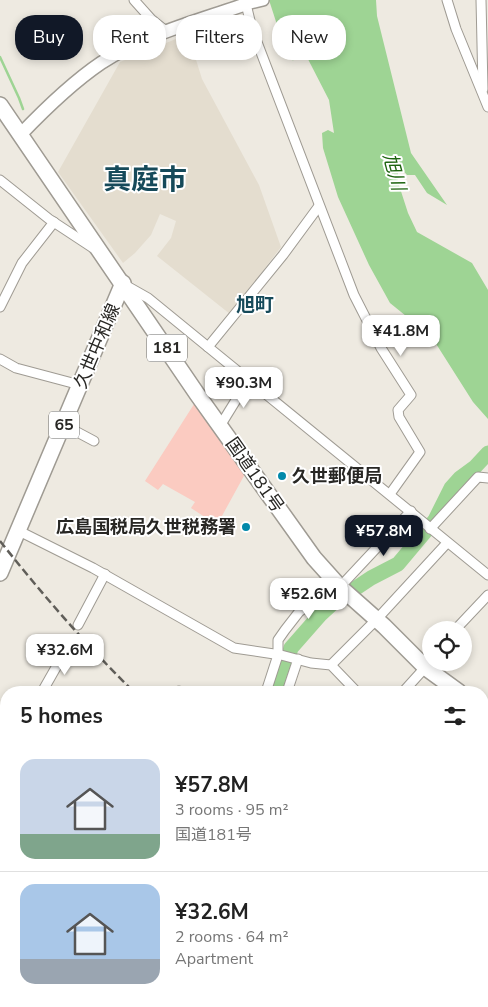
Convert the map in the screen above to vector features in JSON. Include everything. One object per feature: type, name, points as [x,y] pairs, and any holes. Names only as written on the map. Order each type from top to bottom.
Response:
[{"type":"main road","points":[[21,134],[62,94],[101,63],[167,32],[246,2]]},
{"type":"main road","name":"国道181号","points":[[0,105],[123,284],[142,301],[220,426],[314,558],[340,587],[422,658]]},
{"type":"main road","name":"久世中和線","points":[[1,567],[19,531],[123,284]]},
{"type":"main road","name":"国道181号","points":[[436,671],[453,686]]},
{"type":"street","points":[[134,0],[151,19],[167,32]]},
{"type":"street","points":[[263,0],[246,2],[252,29],[354,295],[381,348],[411,395],[398,410],[399,417],[420,452],[390,494]]},
{"type":"street","points":[[447,0],[456,29],[488,107]]},
{"type":"street","points":[[480,0],[483,97]]},
{"type":"street","points":[[0,180],[54,222],[101,253]]},
{"type":"street","points":[[208,346],[278,262],[320,206]]},
{"type":"street","points":[[0,306],[22,263],[54,222]]},
{"type":"street","points":[[142,301],[208,346],[488,575]]},
{"type":"street","points":[[0,359],[16,368],[80,385]]},
{"type":"street","points":[[220,426],[249,379]]},
{"type":"street","points":[[64,425],[94,441]]},
{"type":"street","points":[[430,529],[478,477],[488,478]]},
{"type":"street","points":[[268,686],[279,655],[278,640],[299,612],[322,595],[340,587],[411,511]]},
{"type":"street","points":[[19,531],[105,574],[234,648],[279,655],[310,663],[331,665],[350,686]]},
{"type":"street","points":[[331,665],[447,543]]},
{"type":"street","points":[[78,625],[105,574]]},
{"type":"street","points":[[463,621],[488,595]]},
{"type":"street","points":[[45,686],[67,648]]},
{"type":"street","points":[[289,686],[298,659]]},
{"type":"street","points":[[409,686],[422,671]]},
{"type":"shaded area","points":[[176,39],[176,60],[196,60],[202,79],[259,185],[281,247],[230,314],[157,256],[171,238],[176,221],[160,214],[151,235],[123,263],[58,172],[120,62],[125,60],[166,60],[166,43]]},
{"type":"shaded area","points":[[196,401],[245,474],[217,525],[191,508],[195,502],[163,484],[158,490],[145,481]]},
{"type":"water","name":"旭川","points":[[269,0],[376,0],[377,16],[411,153],[447,205],[427,193],[415,175],[407,175],[398,165],[398,182],[408,213],[417,232],[472,263],[488,290],[488,419],[473,402],[433,339],[412,317],[406,316],[390,303],[369,265],[338,197],[323,148],[322,133],[328,130],[334,133],[329,100],[308,60],[346,60],[346,15],[274,15]]},
{"type":"waterway","points":[[0,57],[23,109]]},
{"type":"waterway","points":[[280,686],[291,648],[320,615],[332,604],[371,578],[398,564],[435,520],[451,488],[488,453]]},
{"type":"railway","points":[[0,541],[65,619],[128,686]]},
{"type":"place","name":"久世郵便局","points":[[282,476]]},
{"type":"place","name":"広島国税局久世税務署","points":[[246,527]]},
{"type":"district","name":"真庭市","points":[[145,180]]},
{"type":"district","name":"旭町","points":[[255,305]]}]
